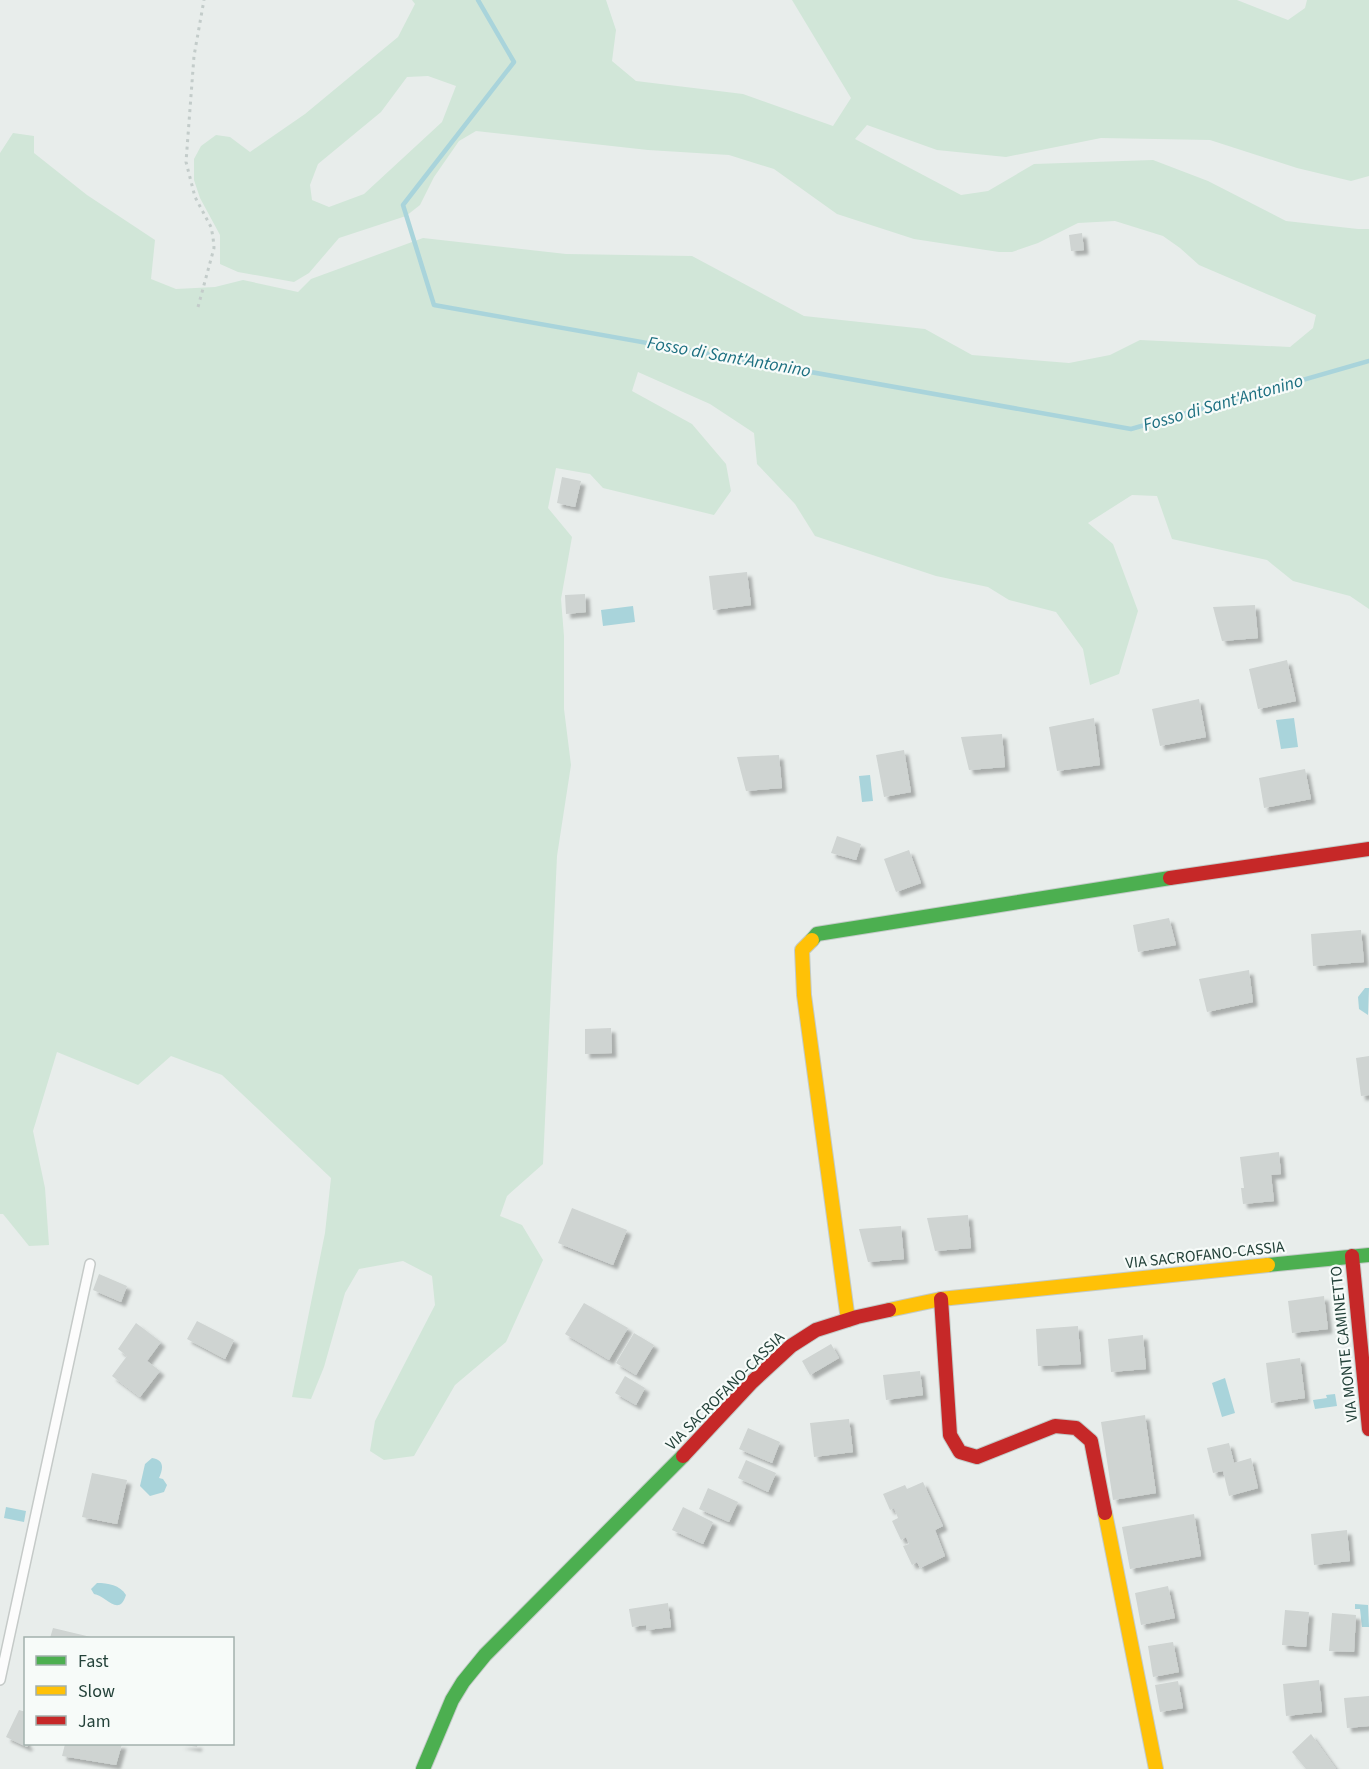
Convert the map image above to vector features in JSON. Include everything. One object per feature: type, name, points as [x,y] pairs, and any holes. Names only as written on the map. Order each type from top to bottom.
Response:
[{"type":"street","points":[[848,1320],[804,995],[802,950],[817,934],[1058,895],[1369,849]]},
{"type":"street","name":"VIA SACROFANO-CASSIA","points":[[423,1769],[452,1700],[485,1655],[782,1353],[816,1330],[848,1320],[941,1299],[1369,1255]]},
{"type":"street","name":"VIA MONTE CAMINETTO","points":[[1352,1256],[1369,1429]]},
{"type":"street","points":[[941,1299],[950,1435],[960,1452],[977,1457],[1055,1425],[1077,1426],[1091,1441],[1155,1769]]},
{"type":"lane","points":[[0,1680],[90,1264]]},
{"type":"path","points":[[198,307],[214,248],[211,227],[195,197],[186,162],[194,56],[204,0]]},
{"type":"green space","points":[[412,0],[606,0],[616,30],[612,61],[636,81],[743,94],[833,126],[851,98],[792,0],[1237,0],[1288,20],[1305,8],[1307,0],[1369,0],[1369,176],[1351,181],[1297,168],[1210,140],[1101,138],[1006,157],[937,150],[867,125],[855,139],[961,195],[988,191],[1034,164],[1153,160],[1208,181],[1286,221],[1369,229],[1369,609],[1350,596],[1293,581],[1267,560],[1172,539],[1157,496],[1132,495],[1088,523],[1113,544],[1138,611],[1119,674],[1090,685],[1083,649],[1056,612],[1009,600],[988,587],[936,576],[815,536],[795,504],[757,464],[754,433],[710,404],[638,372],[632,391],[692,424],[726,464],[731,491],[714,515],[603,488],[590,474],[556,468],[548,508],[572,537],[561,599],[564,636],[564,709],[571,765],[557,856],[543,1164],[507,1196],[500,1216],[522,1225],[543,1260],[506,1342],[455,1385],[414,1456],[384,1460],[370,1451],[375,1421],[435,1305],[432,1276],[403,1261],[359,1269],[345,1293],[324,1367],[311,1399],[292,1397],[325,1233],[331,1178],[222,1075],[171,1056],[138,1085],[57,1052],[33,1131],[45,1188],[49,1245],[29,1246],[3,1214],[0,1214],[0,153],[13,133],[34,136],[34,153],[87,195],[155,240],[151,279],[176,289],[215,287],[243,280],[298,292],[311,279],[423,238],[566,254],[692,256],[804,316],[925,329],[972,355],[1069,363],[1110,355],[1140,340],[1290,347],[1313,328],[1316,315],[1199,265],[1163,236],[1115,221],[1078,223],[1038,243],[1012,252],[999,252],[914,239],[837,214],[774,169],[729,155],[648,150],[476,131],[459,141],[434,177],[420,205],[406,216],[339,238],[309,273],[294,282],[238,272],[220,264],[220,235],[200,198],[194,180],[194,159],[201,146],[216,135],[230,137],[250,152],[305,114],[398,37],[415,4]],"holes":[[[428,76],[456,86],[442,122],[364,194],[329,207],[312,200],[310,185],[318,164],[381,112],[407,77]]]},
{"type":"water","points":[[633,606],[635,622],[603,626],[601,610]]},
{"type":"water","points":[[1294,718],[1298,747],[1281,749],[1276,720]]},
{"type":"water","points":[[870,775],[873,801],[862,802],[859,776]]},
{"type":"water","points":[[1365,988],[1369,988],[1368,1015],[1359,1009],[1358,997]]},
{"type":"water","points":[[1225,1378],[1235,1413],[1222,1417],[1212,1383]]},
{"type":"water","points":[[1335,1394],[1337,1406],[1315,1409],[1313,1400]]},
{"type":"water","points":[[152,1458],[161,1463],[159,1478],[163,1479],[167,1485],[164,1492],[150,1496],[140,1486],[145,1464]]},
{"type":"water","points":[[6,1507],[26,1511],[24,1522],[4,1518]]},
{"type":"water","points":[[97,1583],[109,1584],[120,1589],[126,1595],[123,1602],[120,1605],[112,1604],[94,1594],[91,1589]]},
{"type":"water","points":[[1355,1604],[1368,1605],[1369,1627],[1362,1627],[1360,1609],[1355,1609]]},
{"type":"building","points":[[1082,233],[1084,250],[1071,251],[1069,235]]},
{"type":"building","points":[[562,477],[581,481],[575,507],[557,503]]},
{"type":"building","points":[[747,572],[751,605],[713,610],[709,576]]},
{"type":"building","points":[[585,594],[586,612],[566,614],[565,595]]},
{"type":"building","points":[[1255,605],[1258,638],[1222,641],[1213,607]]},
{"type":"building","points":[[1287,660],[1296,701],[1258,709],[1249,669]]},
{"type":"building","points":[[1199,699],[1206,737],[1160,746],[1152,709]]},
{"type":"building","points":[[1094,718],[1100,765],[1057,771],[1049,727]]},
{"type":"building","points":[[1002,734],[1005,767],[969,770],[961,737]]},
{"type":"building","points":[[904,750],[911,792],[884,797],[876,755]]},
{"type":"building","points":[[779,755],[782,788],[746,791],[737,757]]},
{"type":"building","points":[[1305,769],[1311,799],[1264,808],[1259,778]]},
{"type":"building","points":[[837,836],[861,844],[856,860],[831,853]]},
{"type":"building","points":[[909,850],[921,883],[896,892],[884,859]]},
{"type":"building","points":[[1169,918],[1176,945],[1138,952],[1133,925]]},
{"type":"building","points":[[1361,930],[1364,962],[1313,966],[1311,934]]},
{"type":"building","points":[[1249,970],[1253,1002],[1207,1012],[1199,979]]},
{"type":"building","points":[[611,1028],[612,1053],[585,1054],[585,1029]]},
{"type":"building","points":[[1369,1056],[1369,1095],[1361,1096],[1356,1058]]},
{"type":"building","points":[[1279,1152],[1281,1174],[1271,1175],[1274,1201],[1243,1204],[1241,1188],[1244,1188],[1240,1157]]},
{"type":"building","points":[[572,1208],[627,1230],[613,1265],[558,1243]]},
{"type":"building","points":[[968,1215],[971,1248],[935,1251],[927,1218]]},
{"type":"building","points":[[901,1226],[904,1259],[868,1262],[859,1229]]},
{"type":"building","points":[[99,1274],[127,1286],[121,1302],[93,1290]]},
{"type":"building","points":[[1324,1296],[1328,1329],[1292,1333],[1288,1301]]},
{"type":"building","points":[[584,1303],[628,1328],[609,1360],[565,1334]]},
{"type":"building","points":[[197,1321],[234,1340],[225,1359],[187,1339]]},
{"type":"building","points":[[136,1323],[161,1342],[147,1361],[160,1371],[140,1397],[112,1376],[127,1356],[118,1349]]},
{"type":"building","points":[[1078,1326],[1081,1364],[1038,1366],[1036,1329]]},
{"type":"building","points":[[634,1333],[654,1345],[636,1375],[616,1363]]},
{"type":"building","points":[[1143,1335],[1146,1369],[1111,1372],[1108,1339]]},
{"type":"building","points":[[831,1344],[839,1358],[810,1375],[802,1361]]},
{"type":"building","points":[[1300,1358],[1305,1398],[1271,1403],[1266,1363]]},
{"type":"building","points":[[920,1371],[923,1395],[886,1400],[883,1375]]},
{"type":"building","points":[[625,1376],[645,1388],[636,1405],[615,1393]]},
{"type":"building","points":[[1145,1415],[1156,1493],[1113,1500],[1101,1422]]},
{"type":"building","points":[[849,1419],[853,1452],[814,1457],[810,1423]]},
{"type":"building","points":[[748,1428],[780,1442],[772,1463],[739,1449]]},
{"type":"building","points":[[1229,1443],[1234,1463],[1251,1458],[1258,1488],[1229,1496],[1223,1471],[1213,1473],[1207,1448]]},
{"type":"building","points":[[746,1460],[776,1473],[768,1492],[738,1478]]},
{"type":"building","points":[[92,1473],[127,1480],[117,1524],[82,1517]]},
{"type":"building","points":[[923,1482],[943,1526],[935,1530],[945,1556],[920,1568],[917,1562],[912,1565],[903,1546],[909,1544],[906,1537],[901,1540],[892,1521],[898,1518],[894,1508],[890,1510],[883,1494],[905,1485],[907,1489]]},
{"type":"building","points":[[708,1488],[738,1502],[729,1522],[699,1509]]},
{"type":"building","points":[[683,1507],[713,1522],[703,1544],[672,1530]]},
{"type":"building","points":[[1194,1514],[1201,1556],[1130,1569],[1122,1527]]},
{"type":"building","points":[[1347,1530],[1350,1561],[1314,1565],[1311,1534]]},
{"type":"building","points":[[1168,1586],[1175,1618],[1141,1625],[1135,1593]]},
{"type":"building","points":[[668,1603],[671,1627],[647,1630],[646,1625],[632,1627],[629,1609]]},
{"type":"building","points":[[1285,1610],[1309,1612],[1306,1647],[1282,1645]]},
{"type":"building","points":[[1332,1613],[1356,1615],[1354,1652],[1329,1651]]},
{"type":"building","points":[[53,1628],[91,1637],[50,1637]]},
{"type":"building","points":[[1173,1642],[1179,1672],[1153,1677],[1148,1646]]},
{"type":"building","points":[[1319,1680],[1322,1712],[1286,1716],[1283,1684]]},
{"type":"building","points":[[1178,1681],[1183,1708],[1160,1712],[1155,1685]]},
{"type":"building","points":[[1369,1696],[1369,1726],[1347,1728],[1344,1698]]},
{"type":"building","points":[[19,1710],[24,1711],[24,1745],[28,1745],[27,1747],[6,1737]]},
{"type":"building","points":[[1311,1734],[1336,1769],[1306,1769],[1292,1752]]},
{"type":"building","points":[[65,1745],[122,1745],[116,1765],[62,1756]]},
{"type":"waterway","name":"Fosso di Sant'Antonino","points":[[478,0],[514,62],[403,205],[434,305],[1131,429],[1369,361]]},
{"type":"traffic: fast","points":[[812,940],[817,934],[1170,878]]},
{"type":"traffic: fast","points":[[1268,1265],[1369,1255]]},
{"type":"traffic: fast","points":[[423,1769],[452,1700],[485,1655],[683,1456]]},
{"type":"traffic: slow","points":[[812,940],[802,950],[804,995],[848,1320]]},
{"type":"traffic: slow","points":[[889,1310],[941,1299],[1268,1265]]},
{"type":"traffic: slow","points":[[1105,1513],[1156,1769]]},
{"type":"traffic: jam","points":[[1170,878],[1369,849]]},
{"type":"traffic: jam","points":[[1352,1256],[1369,1429]]},
{"type":"traffic: jam","points":[[941,1299],[950,1435],[960,1452],[977,1457],[1055,1426],[1076,1428],[1091,1441],[1105,1513]]},
{"type":"traffic: jam","points":[[683,1456],[752,1382],[791,1346],[816,1330],[889,1310]]}]
